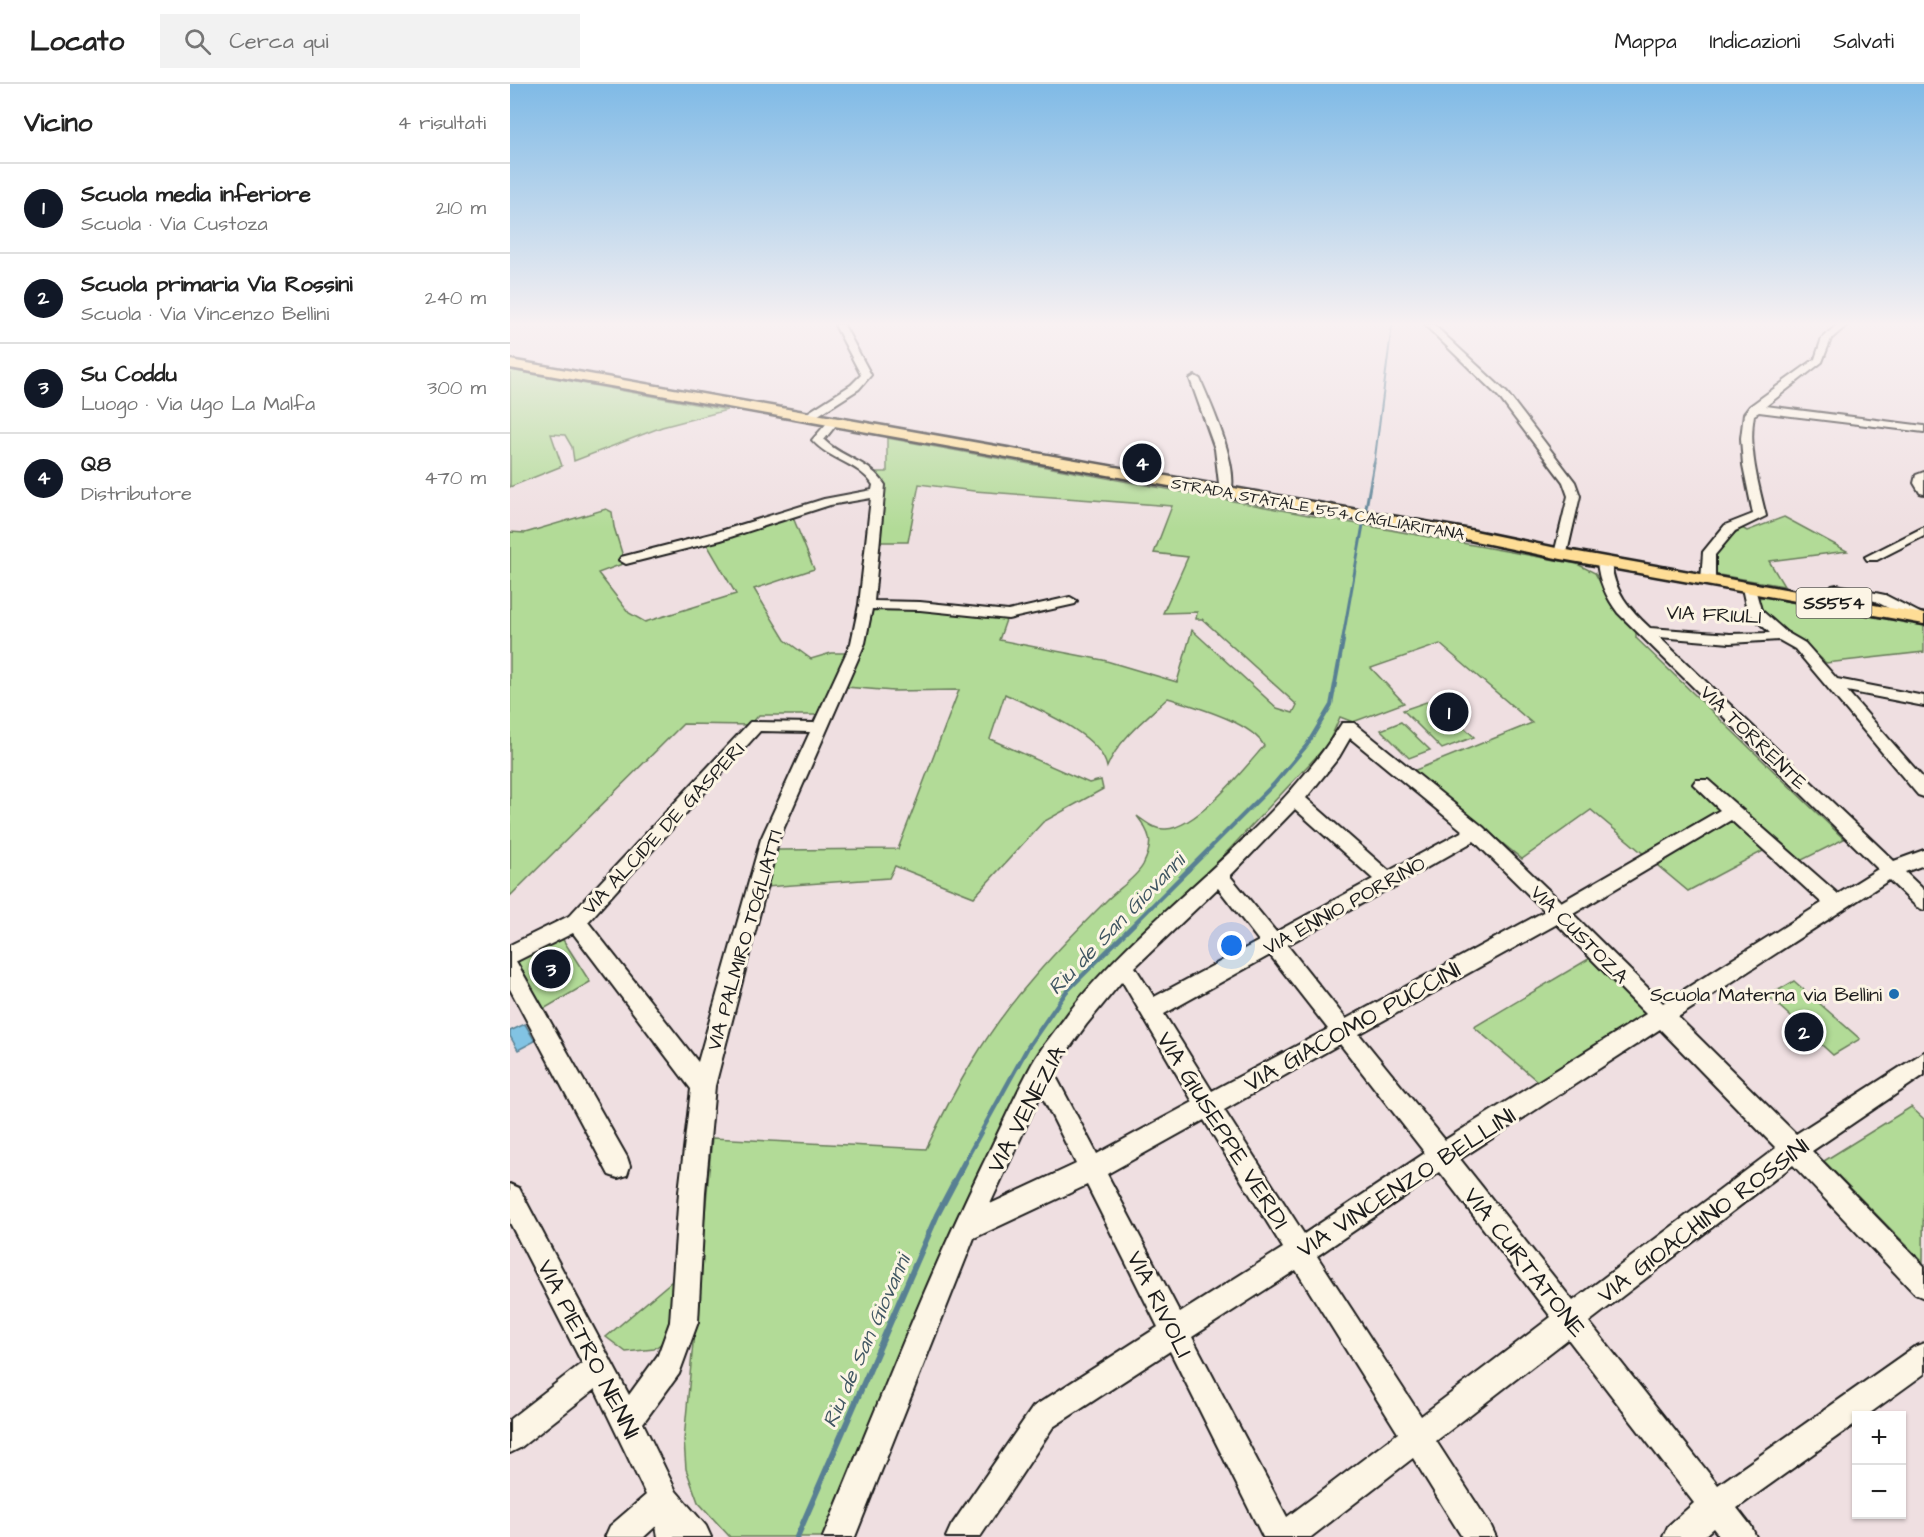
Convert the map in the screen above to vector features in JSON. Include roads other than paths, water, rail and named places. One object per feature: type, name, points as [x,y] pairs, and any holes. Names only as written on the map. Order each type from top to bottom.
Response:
[{"type":"main road","name":"STRADA STATALE 554 CAGLIARITANA","points":[[656,393],[1229,497],[1384,522],[1463,539],[1489,541],[1922,619]]},
{"type":"main road","name":"STRADA STATALE 554 CAGLIARITANA","points":[[667,393],[808,417],[1229,497]]},
{"type":"street","points":[[808,417],[846,393]]},
{"type":"street","points":[[1200,393],[1220,449],[1229,497]]},
{"type":"street","points":[[1501,393],[1569,482],[1574,496],[1561,554]]},
{"type":"street","points":[[1708,580],[1708,555],[1730,528],[1760,516],[1750,473],[1747,422],[1754,408],[1775,393]]},
{"type":"street","points":[[1754,408],[1924,429]]},
{"type":"street","points":[[626,560],[716,537],[828,502],[878,494],[879,485],[876,478],[832,452],[818,440],[831,425]]},
{"type":"street","points":[[1924,476],[1920,478],[1920,483],[1924,490]]},
{"type":"street","name":"VIA PALMIRO TOGLIATTI","points":[[627,1421],[669,1364],[684,1322],[692,1192],[703,1086],[770,839],[858,643],[866,605],[878,494]]},
{"type":"street","points":[[1872,557],[1924,531]]},
{"type":"street","name":"VIA TORRENTE","points":[[1604,562],[1605,578],[1614,599],[1645,632],[1924,902]]},
{"type":"street","points":[[1749,588],[1754,611],[1781,635],[1800,646],[1924,791]]},
{"type":"street","points":[[1837,589],[1876,595],[1897,603],[1922,619]]},
{"type":"street","points":[[866,605],[920,606],[1008,615],[1070,601]]},
{"type":"street","name":"VIA FRIULI","points":[[1645,632],[1671,632],[1715,639],[1759,640],[1781,635]]},
{"type":"street","points":[[1833,683],[1924,701]]},
{"type":"street","name":"VIA ALCIDE DE GASPERI","points":[[703,1086],[576,922],[756,726],[808,727]]},
{"type":"street","name":"VIA VENEZIA","points":[[839,1537],[900,1393],[965,1229],[1041,1070],[1077,1018],[1123,964],[1219,875],[1294,799],[1333,753],[1348,727]]},
{"type":"street","name":"VIA CUSTOZA","points":[[1348,727],[1476,832],[1794,1149],[1924,1285]]},
{"type":"street","points":[[1702,784],[1837,905]]},
{"type":"street","points":[[1294,799],[1389,882]]},
{"type":"street","name":"VIA GIACOMO PUCCINI","points":[[965,1229],[1091,1170],[1342,1030],[1559,913],[1733,812]]},
{"type":"street","name":"VIA ENNIO PORRINO","points":[[1149,1011],[1389,882],[1476,832]]},
{"type":"street","name":"VIA VINCENZO BELLINI","points":[[962,1537],[1043,1417],[1300,1252],[1442,1156],[1892,869],[1924,857]]},
{"type":"street","name":"VIA CURTATONE","points":[[1219,875],[1740,1537]]},
{"type":"street","points":[[510,956],[576,922]]},
{"type":"street","name":"VIA GIUSEPPE VERDI","points":[[1123,964],[1149,1011],[1208,1106],[1480,1537]]},
{"type":"street","points":[[510,969],[618,1166]]},
{"type":"street","name":"VIA GIOACHINO ROSSINI","points":[[1286,1537],[1794,1149],[1924,1062]]},
{"type":"street","name":"VIA RIVOLI","points":[[1041,1070],[1280,1537]]},
{"type":"street","name":"VIA PIETRO NENNI","points":[[510,1197],[627,1421],[665,1501],[674,1537]]},
{"type":"street","points":[[1679,1537],[1716,1505],[1924,1357]]},
{"type":"street","points":[[510,1438],[599,1367]]},
{"type":"street","points":[[621,1537],[650,1510],[665,1501]]},
{"type":"street","name":"VIA PIETRO NENNI","points":[[665,1501],[695,1537]]},
{"type":"water","points":[[525,1024],[535,1041],[518,1050],[510,1036],[510,1031]]},
{"type":"waterway","name":"Riu de San Giovanni","points":[[1374,465],[1383,393]]},
{"type":"waterway","name":"Riu de San Giovanni","points":[[1342,643],[1374,463]]},
{"type":"waterway","name":"Riu de San Giovanni","points":[[964,1163],[1028,1047],[1066,992],[1274,784],[1307,745],[1331,705],[1343,641]]},
{"type":"waterway","name":"Riu de San Giovanni","points":[[797,1537],[937,1215],[965,1162]]},
{"type":"place","name":"Q8","points":[[1142,463]]},
{"type":"place","name":"Scuola media inferiore","points":[[1449,712]]},
{"type":"place","name":"Su Coddu","points":[[551,969]]},
{"type":"place","name":"Scuola Materna via Bellini","points":[[1894,994]]},
{"type":"place","name":"Scuola primaria Via Rossini","points":[[1804,1032]]}]
